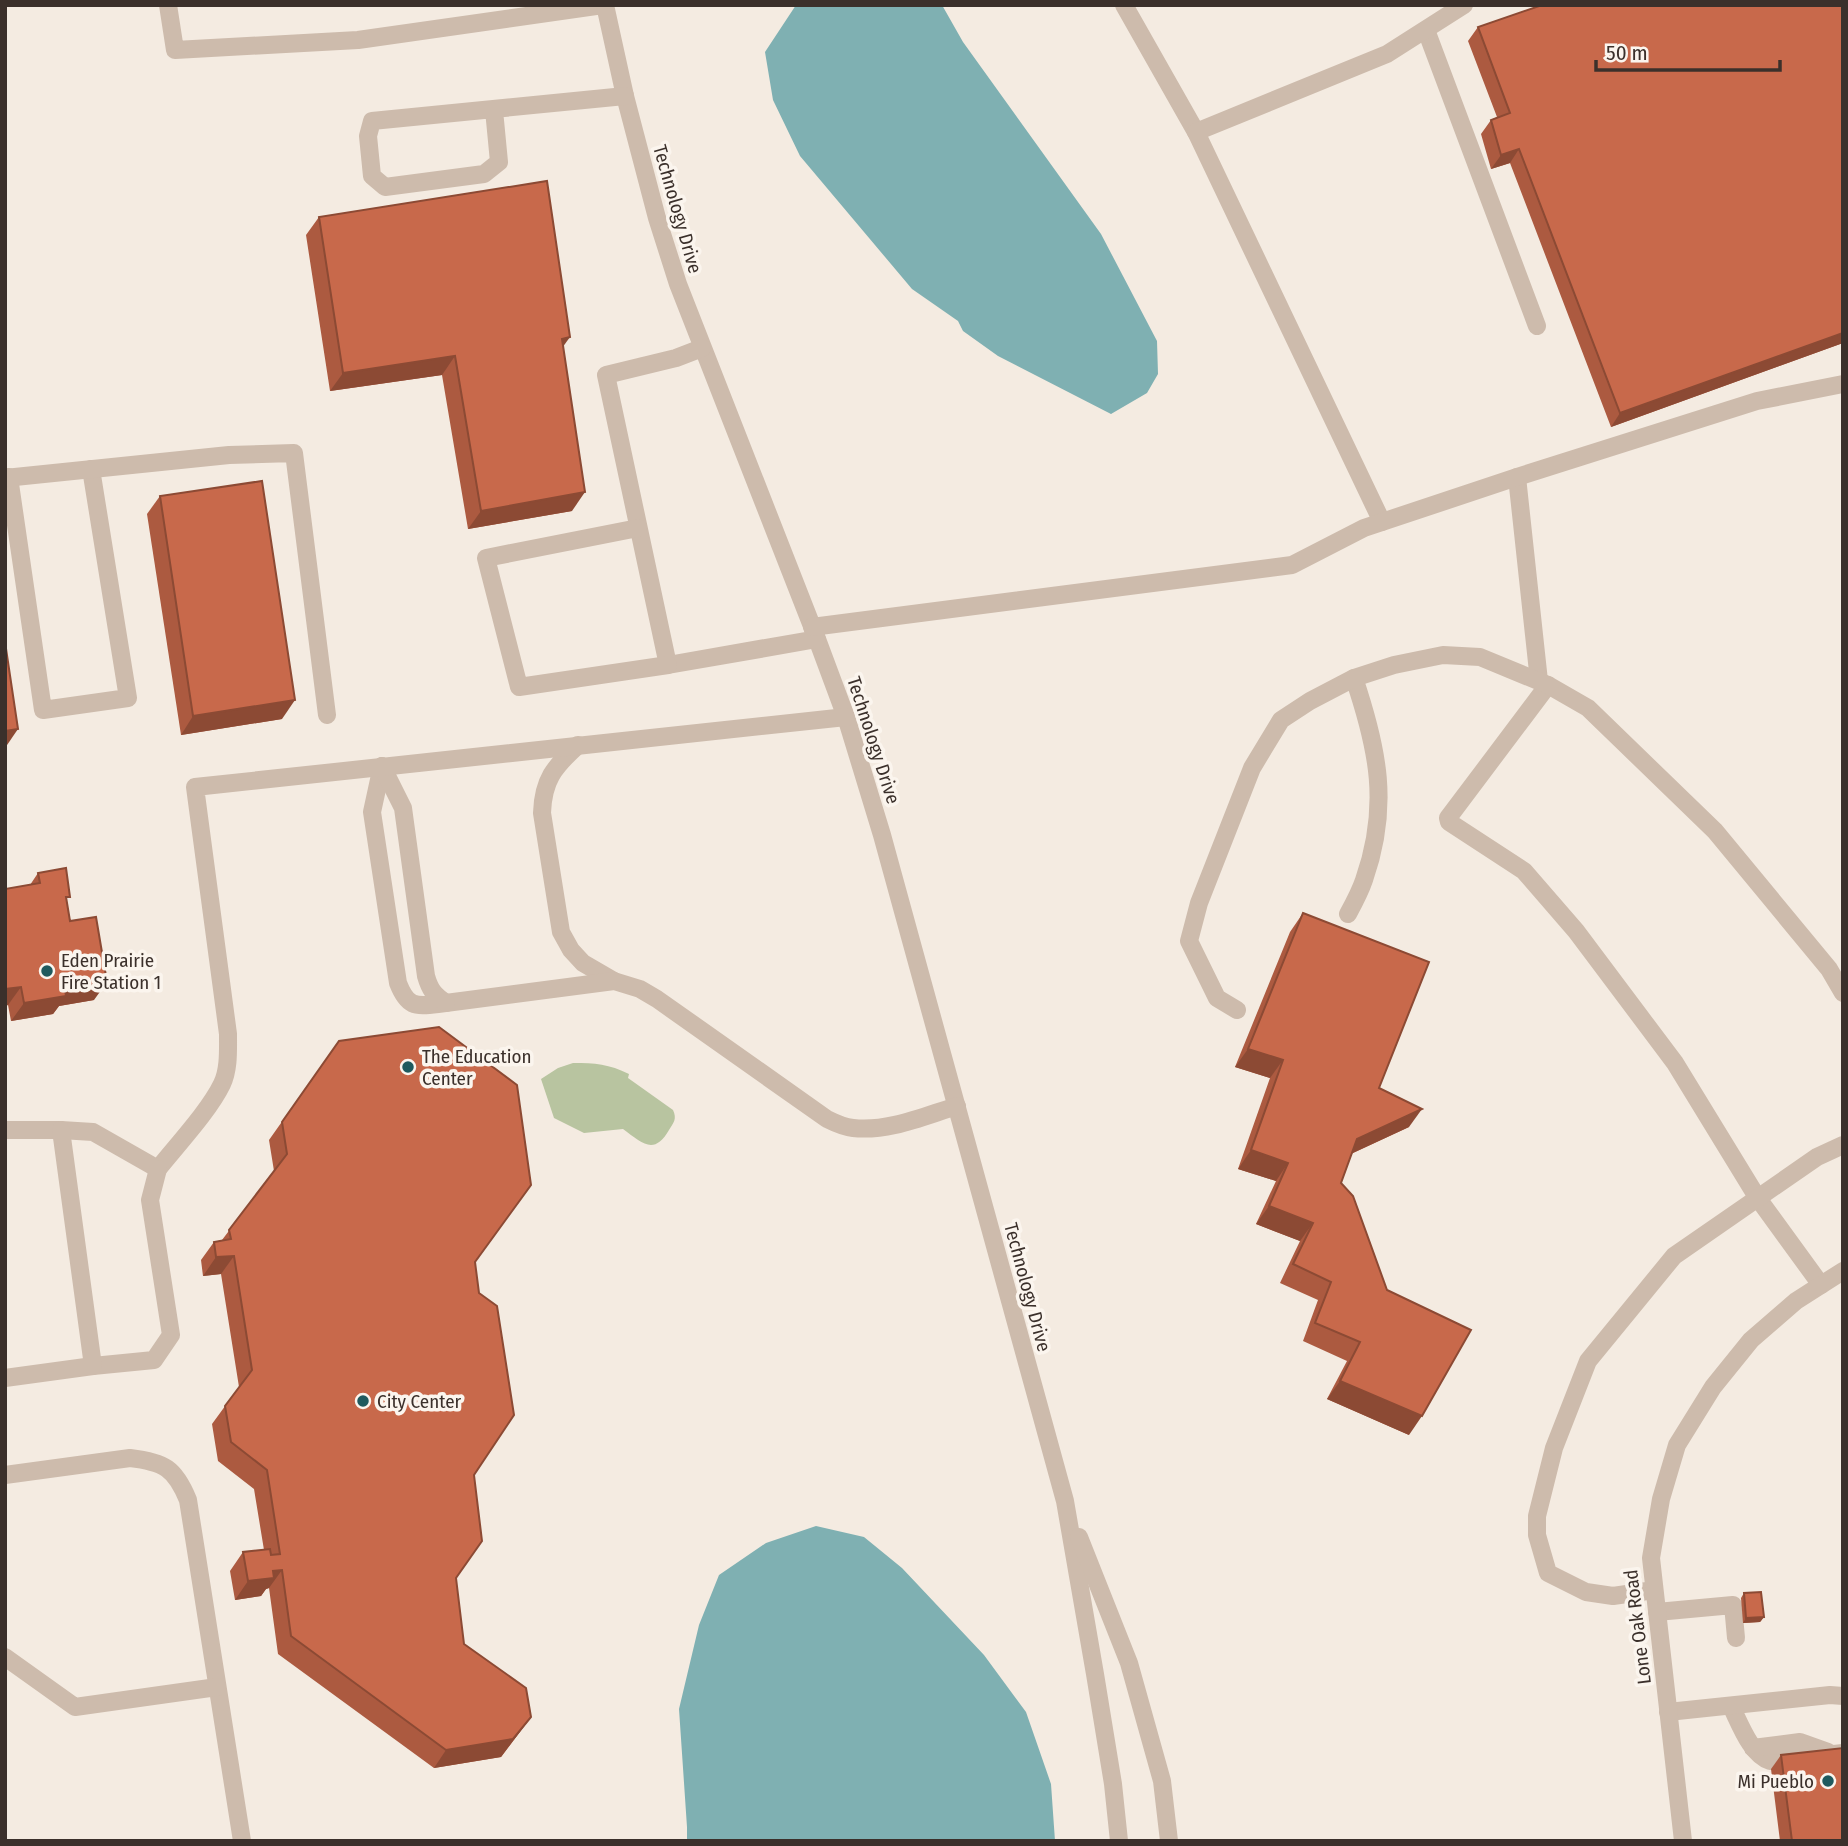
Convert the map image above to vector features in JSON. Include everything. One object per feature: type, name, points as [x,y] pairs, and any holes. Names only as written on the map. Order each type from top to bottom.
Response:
[{"type":"street","points":[[168,5],[175,50],[358,40],[604,5]]},
{"type":"street","name":"Technology Drive","points":[[604,5],[657,218],[678,284],[815,633],[846,717],[883,835],[1065,1501],[1113,1784],[1119,1841]]},
{"type":"street","points":[[1124,5],[1196,132],[1382,522]]},
{"type":"street","points":[[1196,132],[1387,54],[1464,5]]},
{"type":"street","points":[[1426,30],[1537,326]]},
{"type":"street","points":[[494,110],[499,162],[484,174],[385,187],[372,176],[368,136],[372,121],[625,96]]},
{"type":"street","points":[[668,664],[606,375],[676,358],[702,348]]},
{"type":"street","points":[[638,528],[486,558],[519,687],[668,664],[815,633],[1292,565],[1364,528],[1517,477],[1757,401],[1843,384]]},
{"type":"street","points":[[91,469],[128,698],[43,710],[7,477],[229,455],[293,453],[327,715]]},
{"type":"street","points":[[1517,477],[1544,683],[1448,818],[1449,822],[1524,871],[1576,931],[1675,1063],[1757,1197],[1821,1285]]},
{"type":"street","points":[[1237,1010],[1217,998],[1189,941],[1199,903],[1252,768],[1281,720],[1310,701],[1354,678],[1394,664],[1443,655],[1480,657],[1544,683],[1588,708],[1716,831],[1829,969],[1843,993]]},
{"type":"street","points":[[1348,915],[1364,880],[1374,841],[1380,796],[1376,758],[1354,678]]},
{"type":"street","points":[[5,1378],[154,1360],[171,1335],[150,1200],[158,1169],[210,1104],[222,1083],[228,1059],[229,1034],[195,787],[846,717]]},
{"type":"street","points":[[578,745],[562,759],[550,776],[542,794],[542,813],[561,932],[571,950],[583,963],[614,981],[640,989],[657,999],[827,1119],[850,1128],[890,1126],[957,1106]]},
{"type":"street","points":[[382,766],[372,812],[398,983],[404,998],[423,1006],[614,981]]},
{"type":"street","points":[[382,766],[403,808],[426,976],[434,995],[446,1003]]},
{"type":"street","points":[[5,1130],[93,1132],[158,1169]]},
{"type":"street","points":[[61,1130],[93,1366]]},
{"type":"street","points":[[1654,1590],[1613,1596],[1586,1592],[1548,1573],[1537,1535],[1537,1516],[1555,1448],[1588,1361],[1674,1256],[1817,1157],[1843,1145]]},
{"type":"street","name":"Lone Oak Road","points":[[1683,1841],[1651,1558],[1661,1499],[1677,1445],[1713,1387],[1751,1340],[1796,1301],[1843,1271]]},
{"type":"street","points":[[5,1475],[131,1458],[150,1460],[167,1468],[180,1481],[188,1500],[242,1841]]},
{"type":"street","name":"Technology Drive","points":[[1065,1501],[1129,1663],[1162,1781],[1169,1841]]},
{"type":"street","points":[[1657,1612],[1733,1605],[1736,1638]]},
{"type":"street","points":[[5,1657],[75,1707],[217,1687]]},
{"type":"street","points":[[1668,1712],[1830,1695],[1843,1696]]},
{"type":"street","points":[[1731,1706],[1753,1748],[1763,1759],[1770,1762],[1839,1753]]},
{"type":"green space","points":[[573,1063],[602,1065],[629,1074],[628,1078],[673,1110],[674,1120],[663,1138],[653,1145],[636,1139],[623,1129],[584,1133],[554,1118],[541,1079],[558,1068]]},
{"type":"water","points":[[796,5],[942,5],[963,42],[1101,234],[1157,341],[1158,374],[1147,393],[1111,414],[998,356],[963,331],[958,321],[912,289],[800,156],[773,100],[765,52]]},
{"type":"water","points":[[816,1526],[864,1537],[902,1568],[984,1655],[1026,1712],[1051,1784],[1055,1841],[687,1841],[679,1709],[699,1625],[719,1575],[766,1543]]},
{"type":"building","points":[[1542,5],[1843,5],[1843,333],[1620,413],[1519,149],[1501,155],[1491,120],[1510,113],[1478,27]]},
{"type":"building","points":[[547,181],[570,337],[562,339],[585,492],[481,511],[455,356],[343,373],[319,217]]},
{"type":"building","points":[[262,481],[295,700],[193,716],[160,496]]},
{"type":"building","points":[[5,642],[18,729],[5,731]]},
{"type":"building","name":"Eden Prairie Fire Station 1","points":[[66,868],[70,897],[66,897],[70,921],[96,917],[107,982],[65,989],[66,996],[24,1003],[21,987],[5,989],[5,889],[40,883],[38,873]]},
{"type":"building","points":[[1303,913],[1429,962],[1379,1088],[1422,1109],[1357,1139],[1341,1183],[1353,1196],[1387,1290],[1471,1330],[1422,1416],[1340,1381],[1360,1342],[1315,1323],[1331,1282],[1293,1264],[1313,1223],[1269,1206],[1288,1163],[1251,1150],[1283,1060],[1248,1049]]},
{"type":"building","name":"City Center","points":[[439,1027],[517,1085],[531,1185],[475,1262],[479,1293],[497,1306],[514,1415],[474,1475],[482,1541],[456,1578],[464,1644],[526,1688],[531,1717],[513,1739],[446,1750],[291,1636],[282,1570],[273,1571],[274,1578],[248,1581],[243,1552],[270,1549],[271,1555],[280,1554],[267,1470],[231,1442],[225,1406],[252,1370],[234,1256],[216,1257],[214,1242],[231,1239],[229,1230],[287,1154],[282,1122],[339,1041]]},
{"type":"building","points":[[1761,1592],[1764,1617],[1746,1618],[1744,1593]]},
{"type":"building","points":[[1843,1748],[1843,1841],[1792,1841],[1781,1755]]},
{"type":"place","name":"Eden Prairie Fire Station 1","points":[[47,971]]},
{"type":"place","name":"The Education Center","points":[[408,1067]]},
{"type":"place","name":"City Center","points":[[363,1401]]},
{"type":"place","name":"Mi Pueblo","points":[[1828,1781]]}]
